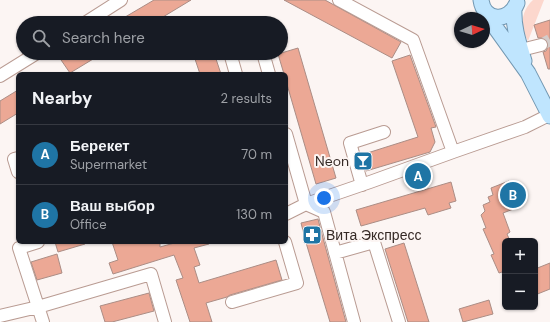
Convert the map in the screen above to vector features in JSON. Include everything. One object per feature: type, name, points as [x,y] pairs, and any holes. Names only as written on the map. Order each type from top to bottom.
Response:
[{"type":"main road","points":[[484,8],[492,16],[502,17],[511,13],[517,3]]},
{"type":"main road","points":[[517,3],[514,17],[515,28],[528,73]]},
{"type":"main road","points":[[484,8],[495,27],[528,73],[550,116]]},
{"type":"street","points":[[96,16],[121,0]]},
{"type":"street","points":[[339,0],[413,40],[453,152]]},
{"type":"street","points":[[472,0],[484,8]]},
{"type":"street","points":[[521,50],[540,45]]},
{"type":"street","points":[[0,76],[26,60]]},
{"type":"street","points":[[232,60],[235,72]]},
{"type":"street","points":[[265,60],[268,72]]},
{"type":"street","points":[[288,213],[306,204],[525,127],[550,116]]},
{"type":"street","points":[[362,185],[350,143],[384,132]]},
{"type":"street","points":[[288,141],[306,204]]},
{"type":"street","points":[[306,204],[324,212],[354,322]]},
{"type":"street","points":[[335,253],[374,242],[399,322]]},
{"type":"street","points":[[32,244],[19,248],[43,322]]},
{"type":"street","points":[[232,302],[297,283],[286,244]]},
{"type":"street","points":[[0,316],[38,307],[151,274],[165,322]]},
{"type":"shaded area","points":[[533,0],[544,0],[528,41],[524,32],[523,17],[526,9]]},
{"type":"building","points":[[154,0],[191,0],[165,16],[127,16]]},
{"type":"building","points":[[284,0],[325,0],[401,42],[392,58]]},
{"type":"building","points":[[550,20],[550,69],[548,69],[543,52],[546,51],[548,43],[543,38],[538,38],[534,25]]},
{"type":"building","points":[[298,48],[336,178],[316,184],[288,88],[288,72],[283,72],[280,60],[288,60],[288,51]]},
{"type":"building","points":[[410,55],[436,127],[431,128],[435,142],[430,152],[366,171],[361,155],[418,137],[392,61]]},
{"type":"building","points":[[61,60],[91,60],[72,72],[69,72]]},
{"type":"building","points":[[195,60],[216,60],[220,72],[199,72]]},
{"type":"building","points":[[16,91],[16,114],[0,124],[0,101]]},
{"type":"building","points":[[509,181],[510,185],[515,183],[522,204],[503,213],[510,232],[507,234],[509,238],[502,238],[502,272],[499,273],[491,255],[494,254],[483,229],[486,228],[481,215],[485,211],[483,205],[490,202],[488,197],[493,195],[491,188]]},
{"type":"building","points":[[451,182],[456,201],[449,203],[451,208],[428,215],[425,208],[361,226],[356,210]]},
{"type":"building","points":[[318,219],[346,322],[330,322],[307,246],[301,223]]},
{"type":"building","points":[[404,243],[429,322],[408,322],[385,249]]},
{"type":"building","points":[[56,244],[85,244],[58,252]]},
{"type":"building","points":[[113,244],[160,244],[160,247],[171,244],[209,244],[194,248],[200,265],[194,267],[199,283],[276,260],[282,280],[206,303],[212,322],[190,322],[176,280],[183,278],[174,255],[113,274],[109,263],[118,260]]},
{"type":"building","points":[[57,254],[62,273],[37,280],[31,262]]},
{"type":"building","points":[[550,263],[550,289],[538,294],[538,274],[538,268]]},
{"type":"building","points":[[149,293],[154,311],[112,322],[105,322],[100,306]]},
{"type":"building","points":[[489,300],[493,314],[463,322],[459,309]]},
{"type":"tunnel","points":[[541,45],[550,40]]},
{"type":"place","name":"Neon","points":[[363,161]]},
{"type":"place","name":"Берекет","points":[[418,176]]},
{"type":"place","name":"Ваш выбор","points":[[513,195]]},
{"type":"place","name":"Вита Экспресс","points":[[312,235]]}]
